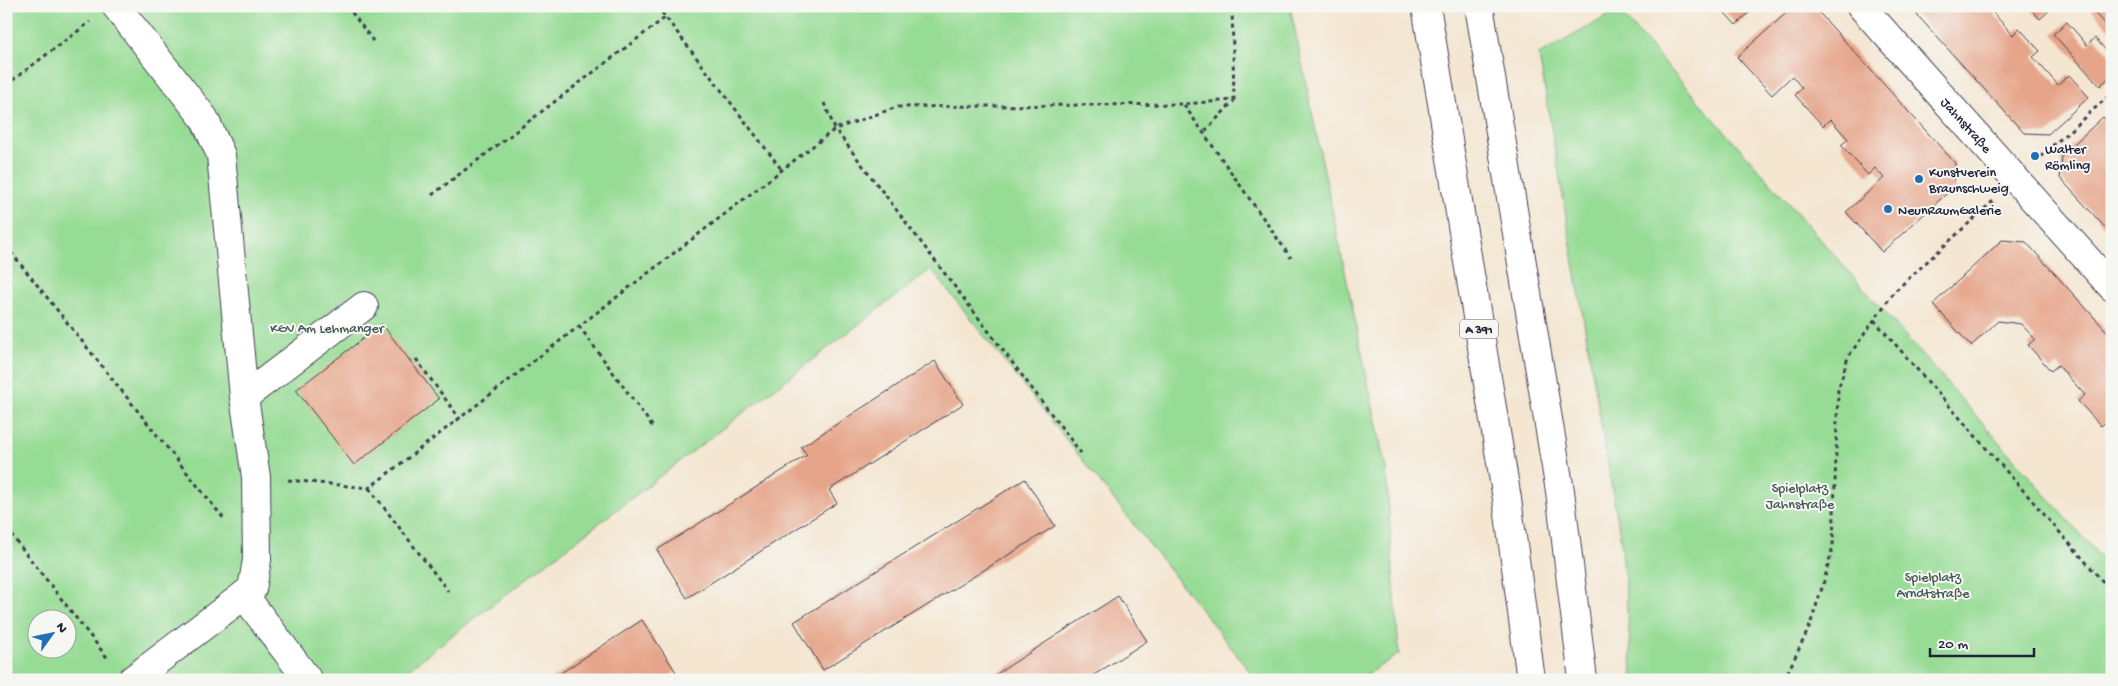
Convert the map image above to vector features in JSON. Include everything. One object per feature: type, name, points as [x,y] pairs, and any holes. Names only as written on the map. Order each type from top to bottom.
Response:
[{"type":"main road","name":"A 391","points":[[1426,6],[1507,500],[1531,680]]},
{"type":"main road","points":[[1479,6],[1560,490],[1583,680]]},
{"type":"main road","name":"Jahnstraße","points":[[1861,6],[2112,287]]},
{"type":"main road","points":[[106,12],[204,118],[222,155],[244,397],[256,477],[256,560],[252,588],[244,595],[122,672]]},
{"type":"main road","points":[[244,397],[364,306]]},
{"type":"main road","points":[[244,595],[308,680]]},
{"type":"path","points":[[348,6],[374,41]]},
{"type":"path","points":[[657,6],[782,170]]},
{"type":"path","points":[[1205,131],[1234,100],[1232,6]]},
{"type":"path","points":[[6,85],[106,12]]},
{"type":"path","points":[[432,195],[666,18]]},
{"type":"path","points":[[1784,680],[1809,628],[1833,546],[1838,390],[1848,357],[1894,292],[2112,93]]},
{"type":"path","points":[[256,477],[369,488],[835,129],[897,106],[1184,104],[1234,100]]},
{"type":"path","points":[[824,103],[835,129],[1081,454]]},
{"type":"path","points":[[1184,104],[1205,131],[1291,258]]},
{"type":"path","points":[[6,246],[226,522]]},
{"type":"path","points":[[1874,320],[2112,592]]},
{"type":"path","points":[[578,326],[653,428]]},
{"type":"path","points":[[416,358],[460,419]]},
{"type":"path","points":[[369,488],[448,591]]},
{"type":"path","points":[[6,528],[122,672]]},
{"type":"green space","name":"KGV Am Lehmanger","points":[[6,6],[1290,6],[1386,470],[1399,654],[1358,680],[1257,680],[931,269],[394,680],[14,680],[6,670]]},
{"type":"green space","name":"Spielplatz Jahnstraße","points":[[1618,10],[2112,570],[2112,680],[1633,680],[1622,548],[1539,55]]},
{"type":"building","points":[[1732,6],[1756,6],[1736,25],[1725,13]]},
{"type":"building","points":[[1794,6],[1813,6],[1955,163],[1954,187],[1882,252],[1846,212],[1884,178],[1875,168],[1868,175],[1841,145],[1848,139],[1830,119],[1823,126],[1795,95],[1802,88],[1792,76],[1772,95],[1737,57]]},
{"type":"building","points":[[1909,6],[1987,6],[2013,35],[2019,28],[2040,51],[2033,57],[2058,85],[2069,75],[2089,97],[2048,134],[2024,133]]},
{"type":"building","points":[[2028,6],[2054,6],[2040,19]]},
{"type":"building","points":[[2088,6],[2112,6],[2112,32]]},
{"type":"building","points":[[2067,22],[2087,45],[2095,38],[2112,57],[2112,75],[2100,86],[2053,34]]},
{"type":"building","points":[[2103,117],[2112,126],[2112,235],[2060,178],[2062,155]]},
{"type":"building","points":[[2002,240],[2026,242],[2112,337],[2112,424],[2108,420],[2101,426],[2078,401],[2085,395],[2058,365],[2051,371],[2028,345],[2035,339],[2021,324],[1998,321],[1971,346],[1933,304]]},
{"type":"building","points":[[382,324],[439,399],[354,465],[296,390]]},
{"type":"building","points":[[935,361],[963,404],[829,490],[837,503],[687,598],[657,550],[807,455],[801,447]]},
{"type":"building","points":[[1025,479],[1055,526],[823,670],[794,622]]},
{"type":"building","points":[[1118,596],[1147,641],[1086,680],[987,680]]},
{"type":"building","points":[[642,620],[676,672],[665,680],[550,680]]},
{"type":"place","name":"Walter Römling","points":[[2035,156]]},
{"type":"place","name":"Kunstverein Braunschweig","points":[[1919,179]]},
{"type":"place","name":"NeunRaumGalerie","points":[[1888,209]]},
{"type":"park label","name":"Spielplatz Arndtstraße","points":[[1933,584]]}]
